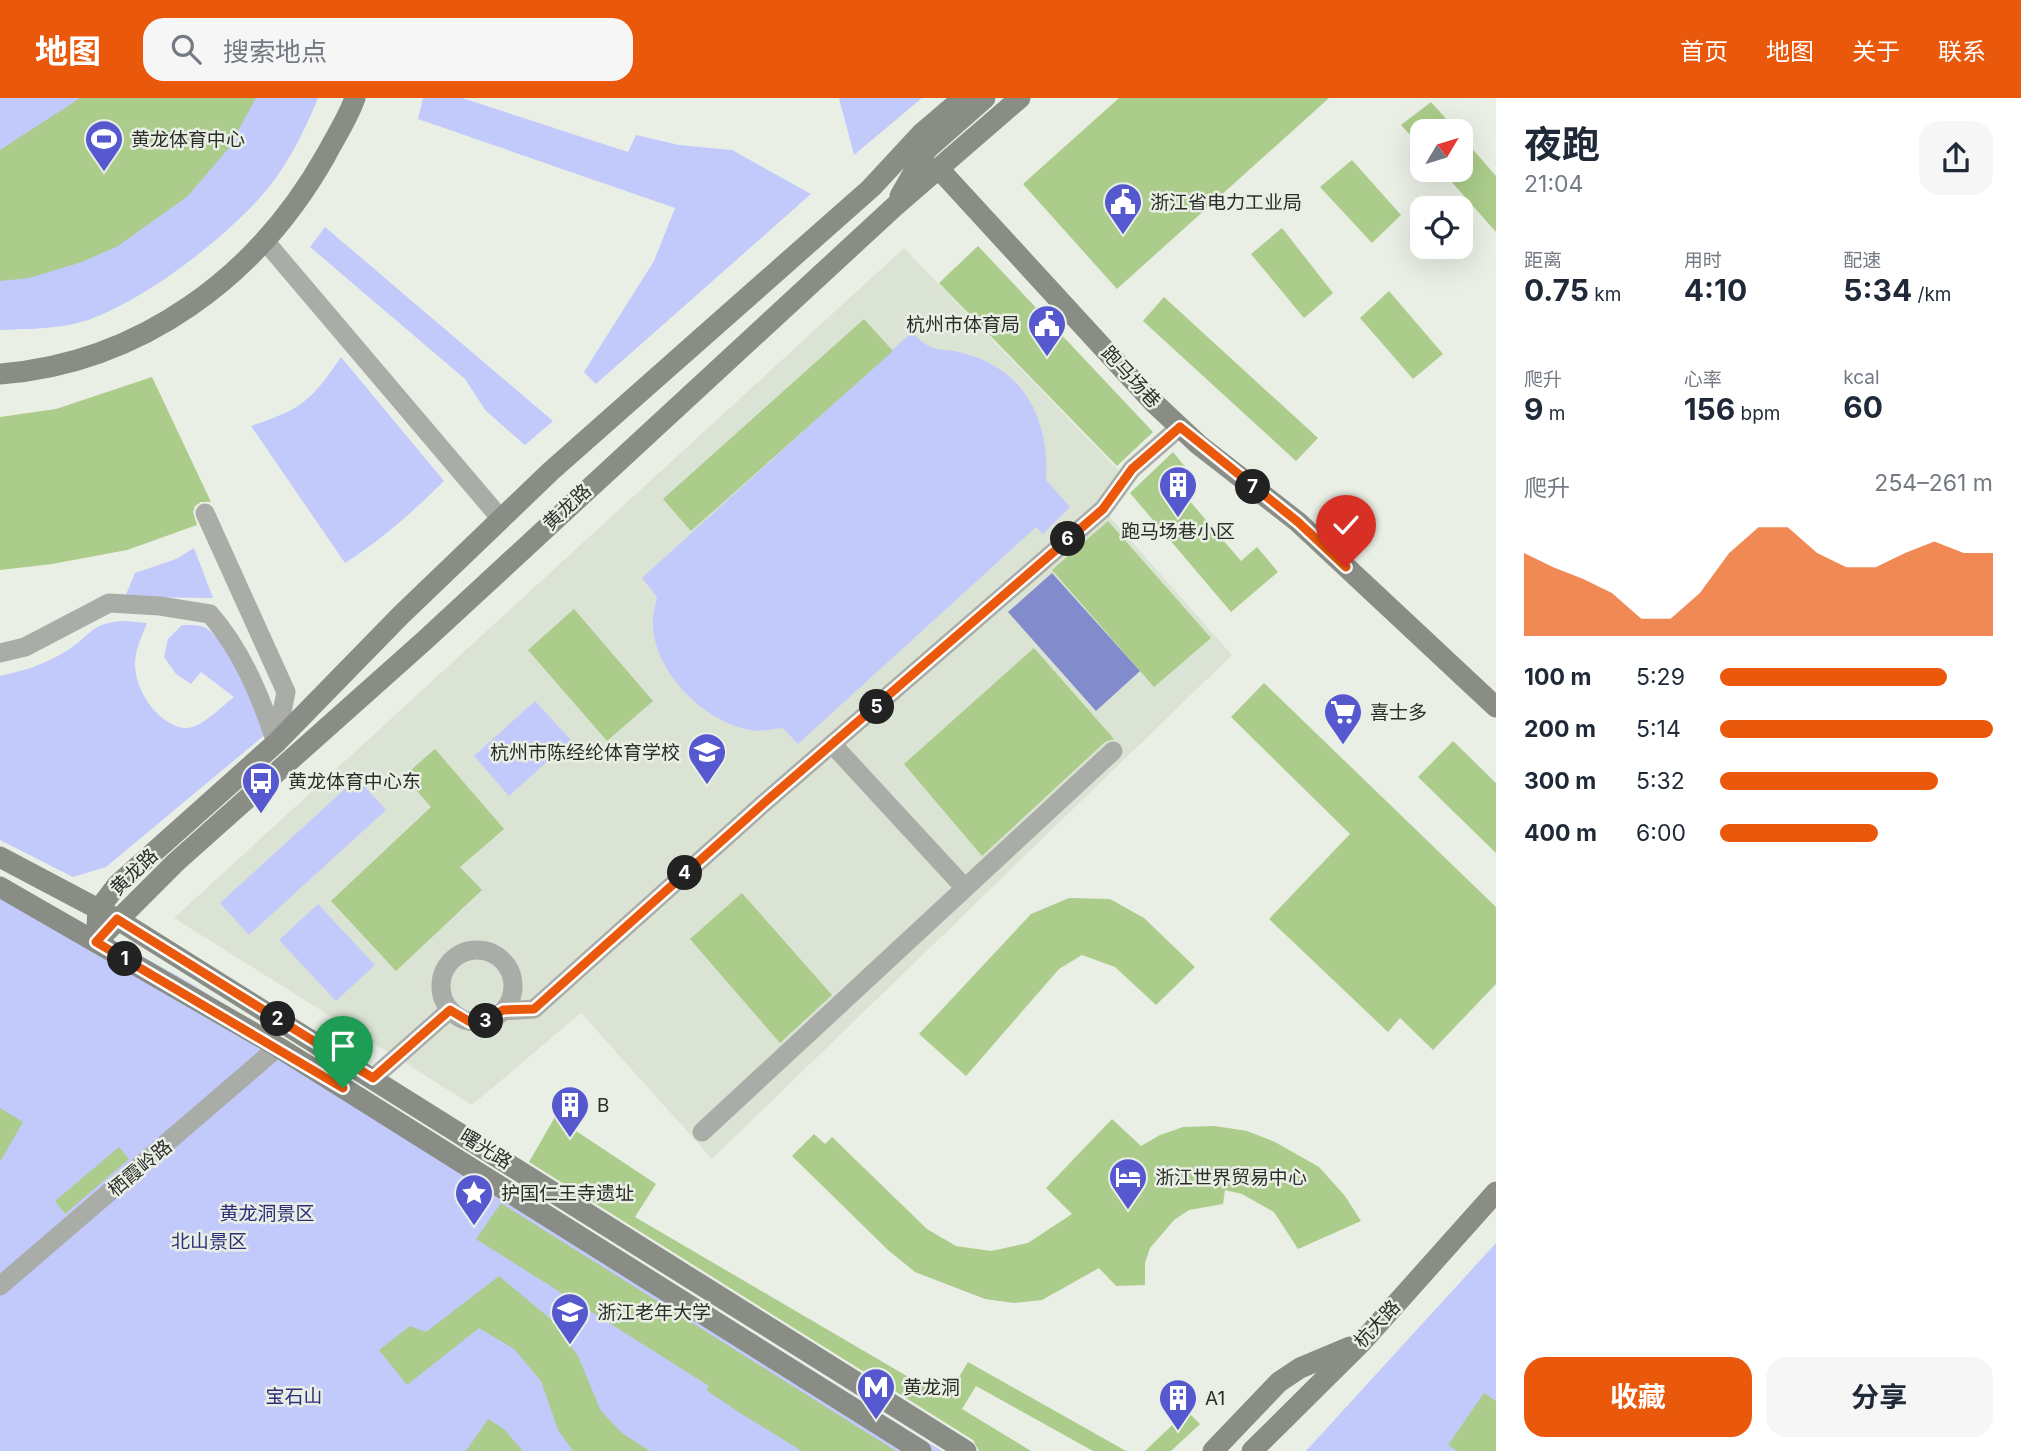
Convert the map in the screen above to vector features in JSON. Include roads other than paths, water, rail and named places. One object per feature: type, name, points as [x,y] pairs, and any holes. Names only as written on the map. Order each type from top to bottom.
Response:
[{"type":"main road","points":[[0,374],[33,371],[92,356],[164,323],[226,281],[265,240],[309,183],[355,98]]},
{"type":"main road","name":"黄龙路","points":[[108,914],[117,885],[276,743],[401,615],[568,455],[871,188],[922,133],[963,98]]},
{"type":"main road","points":[[894,207],[926,149],[985,98]]},
{"type":"main road","name":"黄龙路","points":[[108,914],[176,862],[424,641],[894,207],[1020,98]]},
{"type":"main road","name":"跑马场巷","points":[[939,169],[1152,401],[1180,427],[1298,522],[1496,707]]},
{"type":"main road","points":[[568,455],[565,470],[569,480],[580,485],[595,481]]},
{"type":"main road","name":"曙光路","points":[[0,857],[108,914],[966,1451]]},
{"type":"main road","name":"曙光路","points":[[0,887],[278,1047],[919,1450]]},
{"type":"main road","points":[[96,942],[108,914]]},
{"type":"main road","name":"杭大路","points":[[1252,1451],[1362,1342],[1496,1192]]},
{"type":"main road","points":[[1213,1451],[1279,1382],[1300,1368],[1362,1342]]},
{"type":"street","points":[[265,240],[501,519]]},
{"type":"street","points":[[503,1010],[513,989],[507,965],[488,951],[476,949],[454,957],[446,965],[440,988],[450,1010],[470,1022],[483,1022],[503,1010],[534,1009],[1103,509],[1132,469],[1180,427]]},
{"type":"street","points":[[205,513],[286,692],[276,743]]},
{"type":"street","points":[[0,653],[25,647],[109,603],[160,606],[210,614],[239,654],[264,706],[276,743]]},
{"type":"street","points":[[833,745],[964,887]]},
{"type":"street","points":[[702,1132],[1113,751]]},
{"type":"street","points":[[373,1078],[450,1010]]},
{"type":"street","name":"栖霞岭路","points":[[0,1286],[278,1047]]},
{"type":"place","name":"黄龙体育中心","points":[[104,173]]},
{"type":"place","name":"浙江省电力工业局","points":[[1123,236]]},
{"type":"place","name":"杭州市体育局","points":[[1047,358]]},
{"type":"place","name":"跑马场巷小区","points":[[1178,519]]},
{"type":"place","name":"喜士多","points":[[1343,746]]},
{"type":"place","name":"杭州市陈经纶体育学校","points":[[707,786]]},
{"type":"place","name":"黄龙体育中心东","points":[[261,815]]},
{"type":"place","name":"B","points":[[570,1139]]},
{"type":"place","name":"浙江世界贸易中心","points":[[1128,1211]]},
{"type":"place","name":"护国仁王寺遗址","points":[[474,1227]]},
{"type":"place","name":"浙江老年大学","points":[[570,1346]]},
{"type":"place","name":"黄龙洞","points":[[876,1421]]},
{"type":"place","name":"A1","points":[[1178,1432]]},
{"type":"park label","name":"黄龙洞景区","points":[[267,1213]]},
{"type":"park label","name":"北山景区","points":[[209,1241]]},
{"type":"park label","name":"宝石山","points":[[294,1396]]}]
